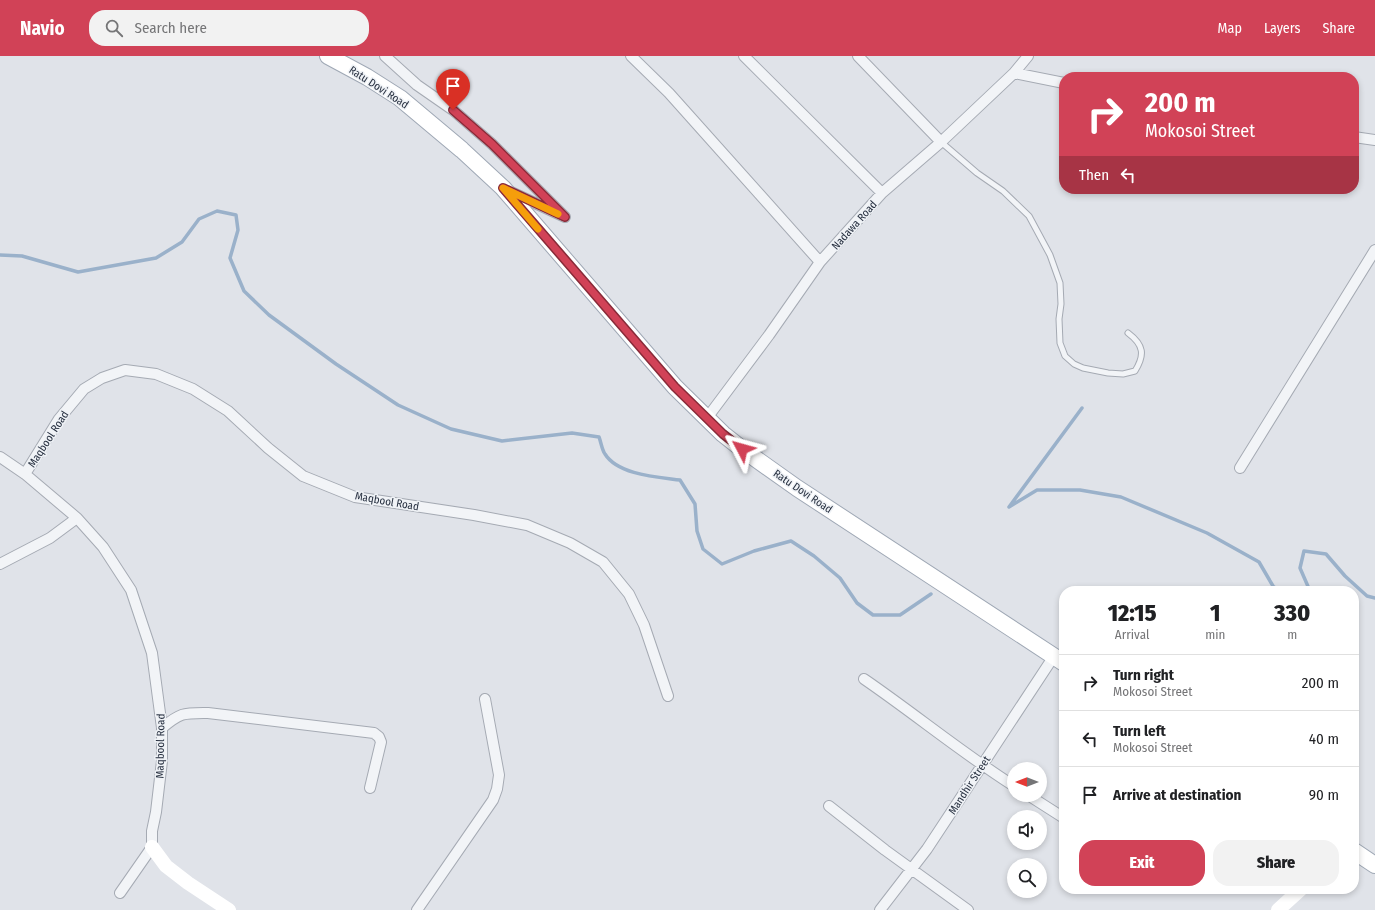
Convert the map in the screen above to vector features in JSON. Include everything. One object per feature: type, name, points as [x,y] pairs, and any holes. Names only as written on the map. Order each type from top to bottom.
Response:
[{"type":"main road","name":"Ratu Dovi Road","points":[[328,56],[367,77],[400,98],[462,150],[503,188],[675,387],[723,434],[797,488],[1059,659]]},
{"type":"main road","points":[[1359,854],[1375,865]]},
{"type":"street","points":[[385,56],[417,85],[453,110],[492,144],[565,217],[503,188]]},
{"type":"street","points":[[631,56],[669,93],[820,262]]},
{"type":"street","points":[[744,56],[882,193]]},
{"type":"street","points":[[858,56],[941,142]]},
{"type":"street","name":"Nadawa Road","points":[[707,418],[820,262],[882,193],[941,142],[1014,73],[1028,56]]},
{"type":"street","points":[[1014,73],[1059,82]]},
{"type":"street","points":[[1359,137],[1375,140]]},
{"type":"street","points":[[1240,468],[1375,250]]},
{"type":"street","name":"Maqbool Road","points":[[25,474],[59,419],[84,390],[102,378],[125,370],[156,374],[193,390],[228,411],[268,448],[303,476],[355,498],[474,515],[527,525],[570,543],[603,562],[629,594],[644,625],[668,696]]},
{"type":"street","name":"Maqbool Road","points":[[0,457],[25,474],[77,518],[104,547],[131,590],[152,653],[162,728],[162,761],[156,812],[152,831],[152,847]]},
{"type":"street","points":[[0,564],[50,538],[77,518]]},
{"type":"street","name":"Mandhir Street","points":[[880,910],[927,849],[982,766],[1059,659]]},
{"type":"street","points":[[864,679],[890,696],[982,766],[1007,782]]},
{"type":"street","points":[[417,910],[493,800],[498,789],[499,775],[485,699]]},
{"type":"street","points":[[162,728],[177,716],[188,713],[208,713],[374,733],[379,737],[381,742],[370,788]]},
{"type":"street","points":[[1039,802],[1059,815]]},
{"type":"street","points":[[829,806],[912,870],[968,910]]},
{"type":"street","points":[[120,893],[152,847],[166,866],[188,883],[230,910]]},
{"type":"street","points":[[1278,910],[1296,894]]},
{"type":"lane","points":[[941,142],[977,173],[1003,191],[1029,216],[1050,255],[1060,283],[1061,304],[1058,319],[1060,343],[1065,356],[1074,364],[1083,368],[1108,373],[1123,374],[1135,371],[1141,362],[1142,350],[1138,342],[1128,333]]},
{"type":"waterway","points":[[0,255],[22,256],[78,272],[156,258],[182,242],[199,219],[217,211],[236,215],[238,230],[230,258],[244,291],[269,315],[336,364],[398,405],[451,429],[502,441],[572,433],[599,437],[605,454],[611,461],[619,466],[639,474],[680,480],[695,504],[697,531],[703,549],[722,564],[754,551],[791,541],[814,556],[840,578],[857,603],[873,615],[900,615],[931,594]]},
{"type":"waterway","points":[[1082,408],[1009,507],[1037,490],[1080,490],[1121,497],[1207,533],[1259,562],[1273,586]]},
{"type":"waterway","points":[[1308,586],[1300,568],[1304,551],[1326,554],[1356,586]]},
{"type":"waterway","points":[[1359,589],[1367,596],[1375,598]]},
{"type":"slow traffic","points":[[538,229],[503,188],[558,214]]},
{"type":"route","points":[[453,110],[492,144],[565,217],[503,188],[675,387],[723,434],[742,449]]}]
